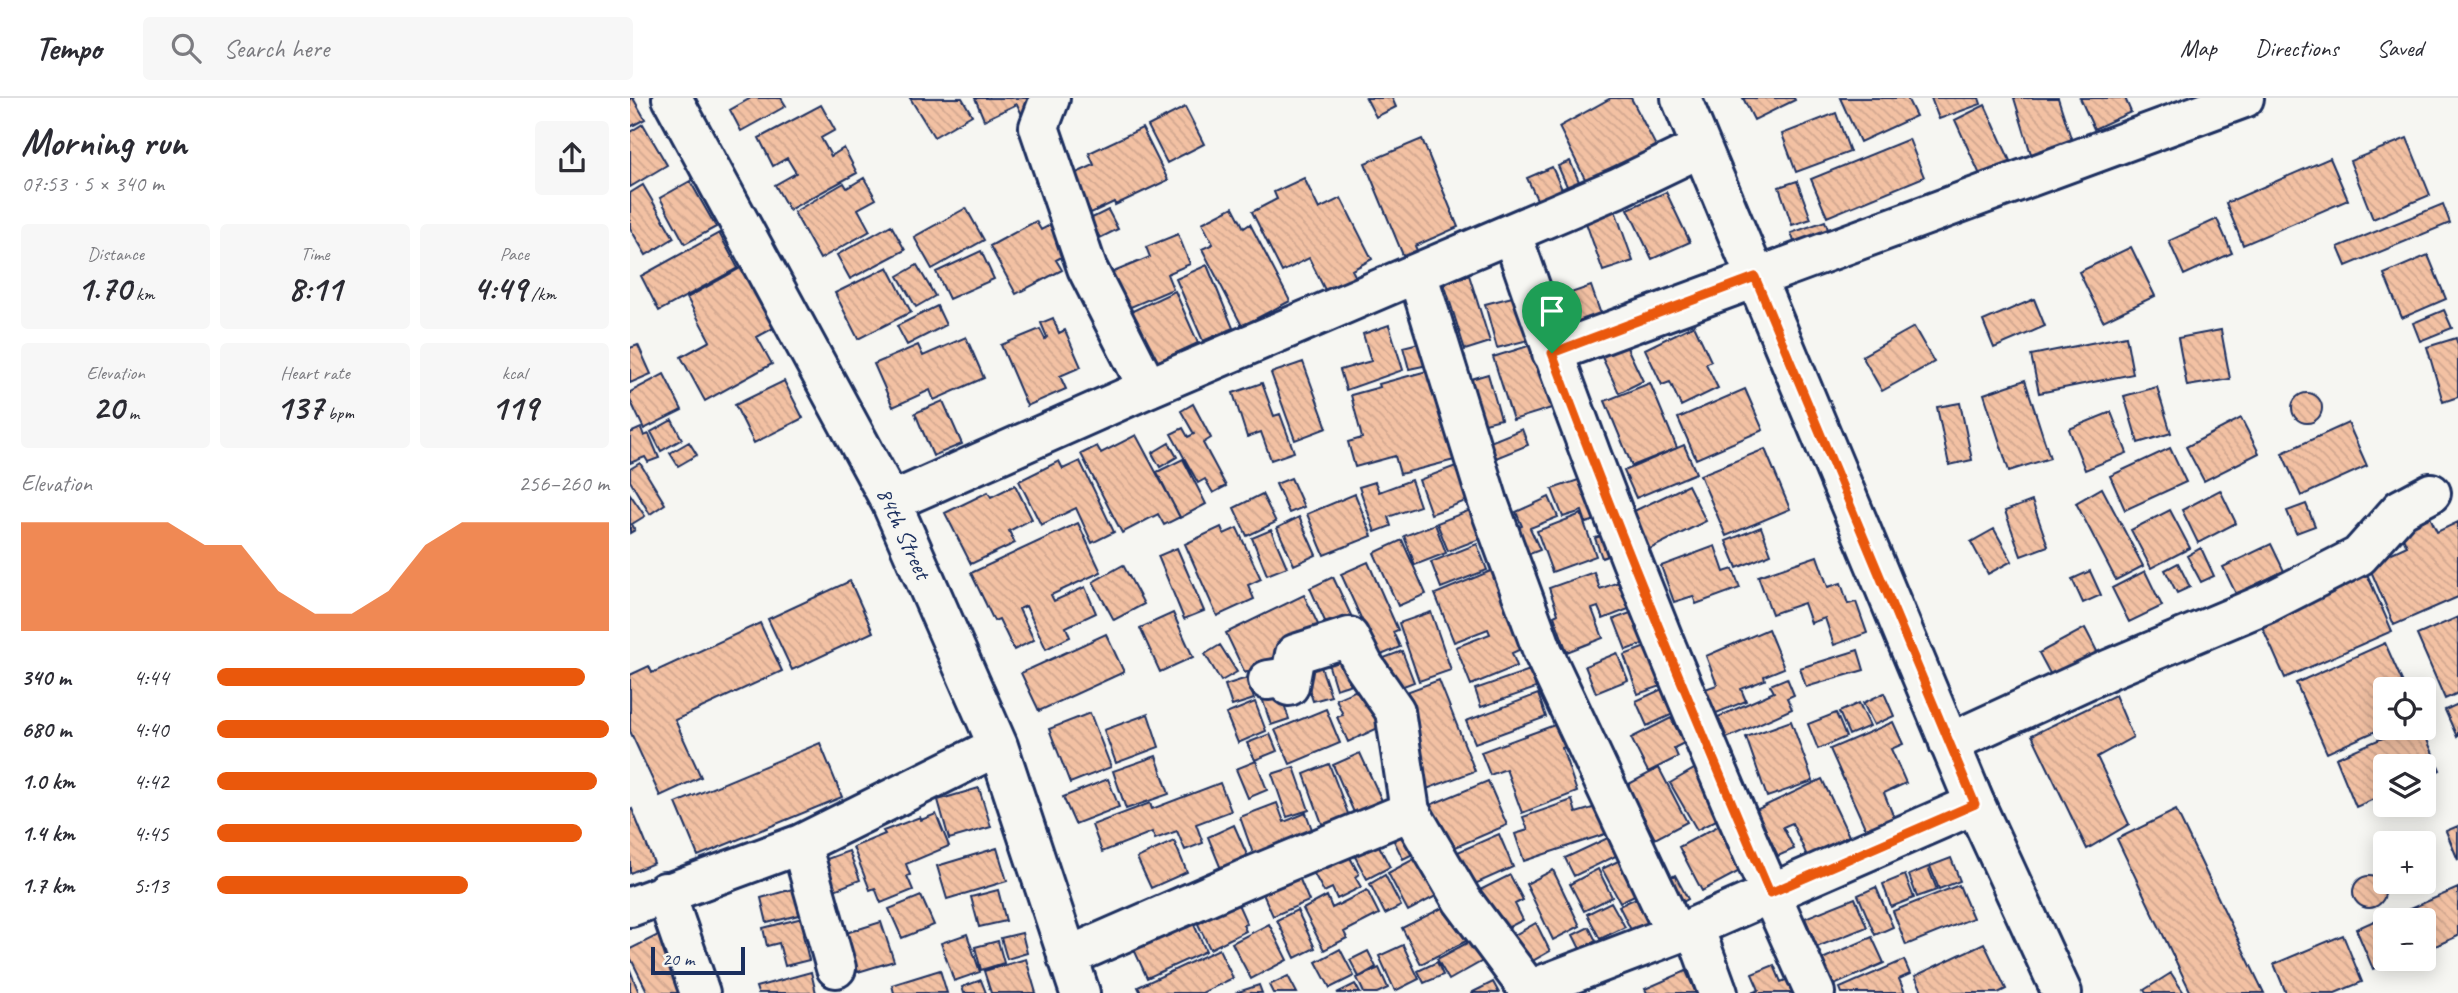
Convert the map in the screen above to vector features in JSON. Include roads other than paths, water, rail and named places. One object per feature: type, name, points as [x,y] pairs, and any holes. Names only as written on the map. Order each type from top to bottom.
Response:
[{"type":"street","name":"84th Street","points":[[672,98],[891,502],[998,746],[1080,993]]},
{"type":"street","points":[[1050,98],[1040,127],[1087,268],[1148,388]]},
{"type":"street","points":[[1681,98],[1949,743],[2062,993]]},
{"type":"street","points":[[1552,353],[2244,98]]},
{"type":"street","points":[[891,502],[1148,388],[1512,234],[1700,148]]},
{"type":"street","points":[[1512,234],[1591,459],[1674,668],[1815,993]]},
{"type":"street","points":[[1417,274],[1488,502],[1543,652],[1718,993]]},
{"type":"street","points":[[1949,743],[2110,669],[2267,603],[2359,556],[2401,509],[2431,493]]},
{"type":"street","points":[[1268,680],[1282,678],[1289,686],[1295,654],[1349,636],[1364,666],[1395,711],[1410,811],[1462,900],[1530,991],[1684,930],[1975,804]]},
{"type":"street","points":[[630,907],[801,844],[998,746]]},
{"type":"street","points":[[1067,957],[1410,811]]},
{"type":"street","points":[[801,844],[836,968]]},
{"type":"street","points":[[665,892],[700,993]]}]
